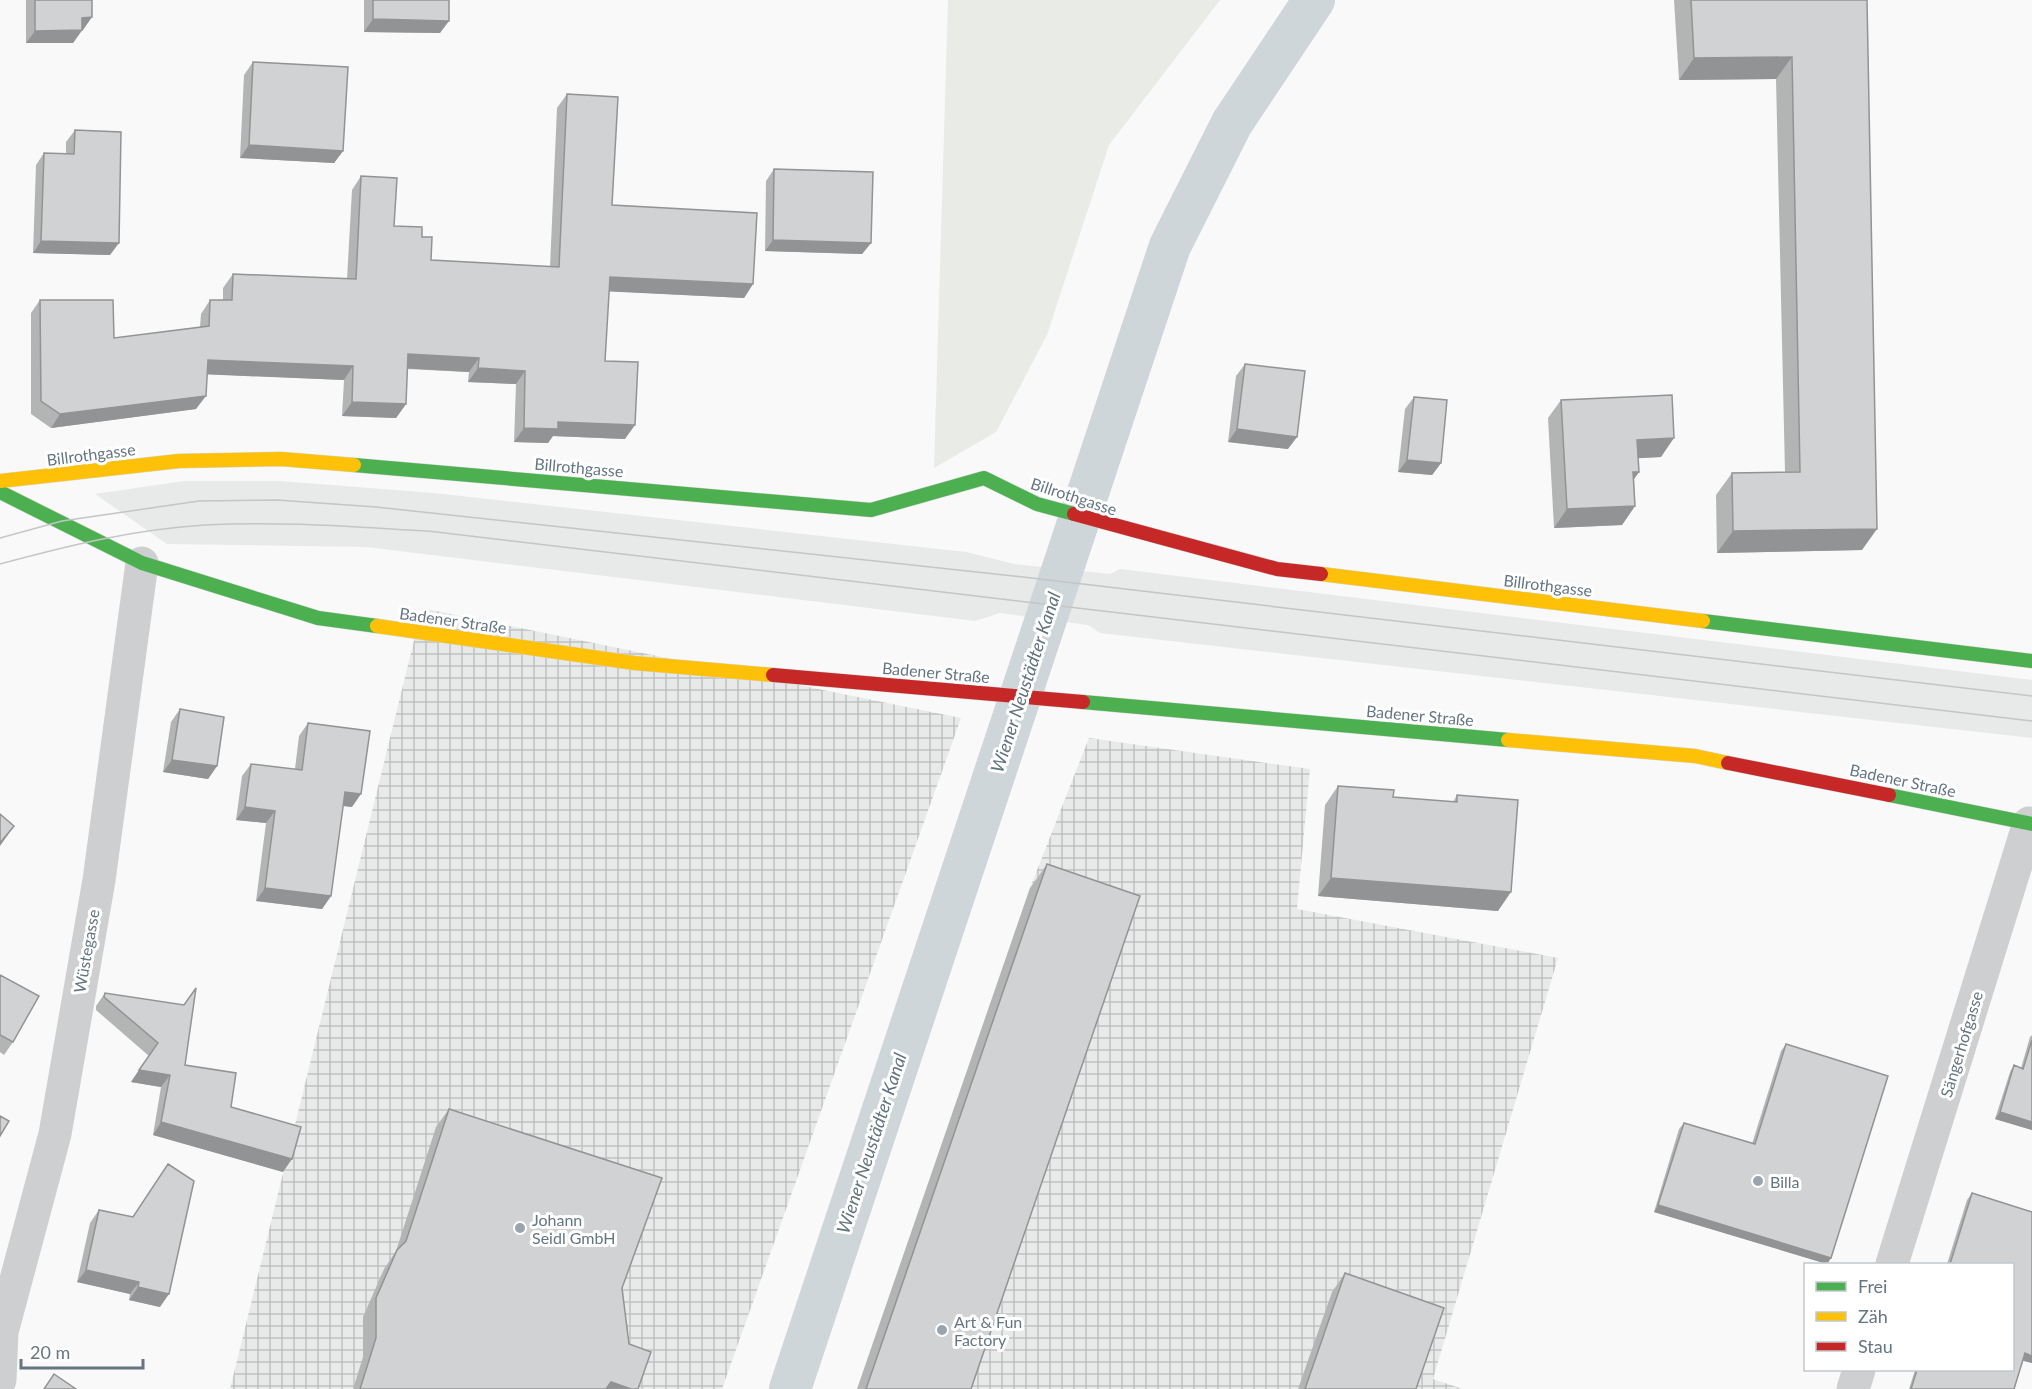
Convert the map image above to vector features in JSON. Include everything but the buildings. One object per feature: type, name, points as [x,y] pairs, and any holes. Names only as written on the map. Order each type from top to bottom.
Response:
[{"type":"street","name":"Billrothgasse","points":[[0,482],[179,460],[281,459],[871,510],[984,478],[1037,504],[1277,569],[2032,661]]},
{"type":"street","name":"Badener Straße","points":[[0,492],[142,563],[318,618],[634,663],[1695,756],[2031,823]]},
{"type":"street","name":"Wüstegasse","points":[[0,1380],[1,1331],[55,1134],[99,880],[142,563]]},
{"type":"street","name":"Sängerhofgasse","points":[[1892,1263],[2031,823]]},
{"type":"street","points":[[1853,1389],[1859,1371]]},
{"type":"shaded area","points":[[948,0],[1220,0],[1109,145],[1047,335],[996,432],[934,468]]},
{"type":"shaded area","points":[[184,481],[280,481],[434,493],[966,552],[1014,564],[1110,574],[1120,569],[2032,680],[2032,738],[1100,633],[1088,625],[1000,613],[975,621],[366,547],[167,544],[95,494]]},
{"type":"shaded area","points":[[422,608],[961,718],[722,1389],[230,1389]]},
{"type":"shaded area","points":[[1089,738],[1310,769],[1297,909],[1558,958],[1433,1379],[1463,1389],[858,1389],[1030,888]]},
{"type":"waterway","name":"Wiener Neustädter Kanal","points":[[790,1389],[1170,246],[1232,123],[1314,0]]},
{"type":"tram line","points":[[0,538],[62,521],[199,501],[277,500],[376,507],[1023,577],[2032,696]]},
{"type":"tram line","points":[[0,564],[127,534],[179,527],[289,524],[428,531],[2032,721]]},
{"type":"traffic: fast","points":[[354,465],[871,510],[984,478],[1037,504],[1074,514]]},
{"type":"traffic: fast","points":[[0,492],[142,563],[318,618],[377,626]]},
{"type":"traffic: fast","points":[[1703,621],[2032,661]]},
{"type":"traffic: fast","points":[[1083,702],[1508,740]]},
{"type":"traffic: fast","points":[[1889,795],[2032,824]]},
{"type":"traffic: slow","points":[[0,481],[179,461],[281,459],[354,465]]},
{"type":"traffic: slow","points":[[1321,574],[1703,621]]},
{"type":"traffic: slow","points":[[377,626],[634,663],[773,675]]},
{"type":"traffic: slow","points":[[1508,740],[1695,756],[1728,763]]},
{"type":"traffic: jam","points":[[1074,514],[1277,569],[1321,574]]},
{"type":"traffic: jam","points":[[773,675],[1083,702]]},
{"type":"traffic: jam","points":[[1728,763],[1889,795]]},
{"type":"place","name":"Billa","points":[[1758,1181]]},
{"type":"place","name":"Johann Seidl GmbH","points":[[520,1228]]},
{"type":"place","name":"Art & Fun Factory","points":[[942,1330]]}]
